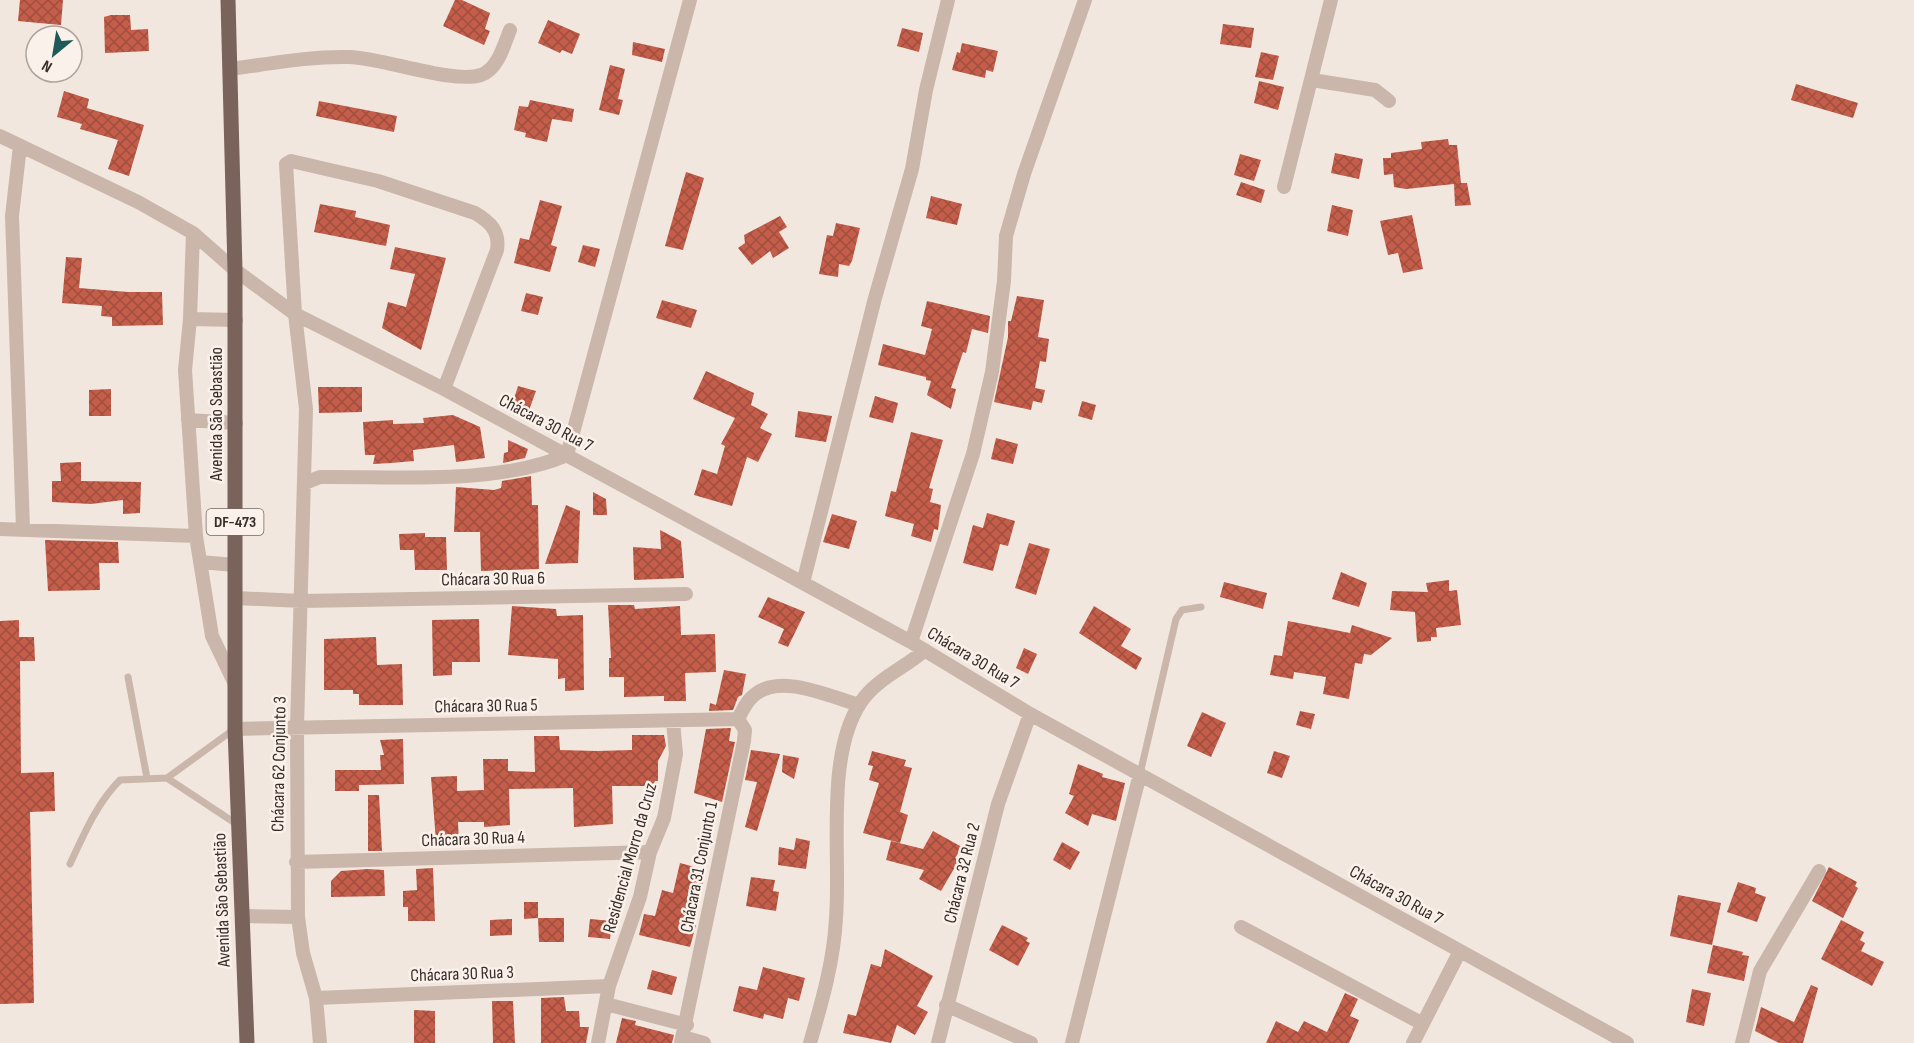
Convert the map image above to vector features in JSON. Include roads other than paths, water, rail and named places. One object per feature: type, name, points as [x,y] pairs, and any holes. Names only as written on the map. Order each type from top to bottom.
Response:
[{"type":"main road","name":"Avenida São Sebastião","points":[[228,0],[236,320],[235,729],[247,1043]]},
{"type":"street","points":[[444,389],[497,250],[499,239],[496,230],[488,221],[475,213],[378,181],[291,161],[286,164],[295,314],[306,409],[305,483],[320,477],[503,472],[541,466],[567,455],[690,0]]},
{"type":"street","points":[[803,583],[875,298],[912,169],[926,90],[948,0]]},
{"type":"street","points":[[911,642],[973,454],[998,341],[1006,236],[1024,174],[1086,0]]},
{"type":"street","points":[[1284,187],[1331,0]]},
{"type":"street","points":[[230,69],[349,57],[381,61],[446,75],[481,75],[494,65],[510,30]]},
{"type":"street","points":[[1312,80],[1375,90],[1389,101]]},
{"type":"street","name":"Chácara 30 Rua 7","points":[[0,136],[138,202],[193,233],[235,270],[295,314],[444,389],[911,642],[1030,714],[1627,1043]]},
{"type":"street","points":[[20,146],[12,216],[23,528]]},
{"type":"street","points":[[193,233],[190,319],[184,370],[196,536],[212,636],[235,684]]},
{"type":"street","points":[[190,319],[236,320]]},
{"type":"street","points":[[188,420],[236,423]]},
{"type":"street","name":"Chácara 62 Conjunto 3","points":[[305,483],[297,727],[296,862],[298,917],[303,953],[316,998],[320,1043]]},
{"type":"street","points":[[0,529],[23,528],[196,536]]},
{"type":"street","points":[[200,562],[235,565]]},
{"type":"street","name":"Chácara 30 Rua 6","points":[[235,598],[301,601],[686,594]]},
{"type":"street","points":[[810,1043],[830,965],[837,918],[838,798],[844,745],[859,705],[868,692],[925,651]]},
{"type":"street","points":[[738,719],[751,698],[765,689],[782,684],[859,705]]},
{"type":"street","name":"Chácara 32 Rua 2","points":[[938,1043],[998,804],[1030,714]]},
{"type":"street","name":"Chácara 30 Rua 5","points":[[235,729],[738,719]]},
{"type":"street","name":"Chácara 31 Conjunto 1","points":[[684,1035],[744,741],[745,730],[738,719]]},
{"type":"street","name":"Residencial Morro da Cruz","points":[[598,1043],[609,986],[640,897],[650,852],[664,818],[676,754],[674,721]]},
{"type":"street","points":[[1072,1043],[1140,774]]},
{"type":"street","name":"Chácara 30 Rua 4","points":[[296,862],[650,852]]},
{"type":"street","points":[[1742,1043],[1760,970],[1819,871]]},
{"type":"street","points":[[242,916],[298,917]]},
{"type":"street","points":[[1241,927],[1423,1024]]},
{"type":"street","points":[[1413,1043],[1460,951]]},
{"type":"street","name":"Chácara 30 Rua 3","points":[[316,998],[609,986]]},
{"type":"street","points":[[606,1004],[704,1043]]},
{"type":"street","points":[[946,1005],[1031,1043]]},
{"type":"lane","points":[[1140,774],[1176,619],[1182,610],[1201,607]]},
{"type":"lane","points":[[128,677],[147,778]]},
{"type":"lane","points":[[167,778],[235,729]]},
{"type":"lane","points":[[70,864],[108,791],[120,780],[167,778],[238,825]]}]
